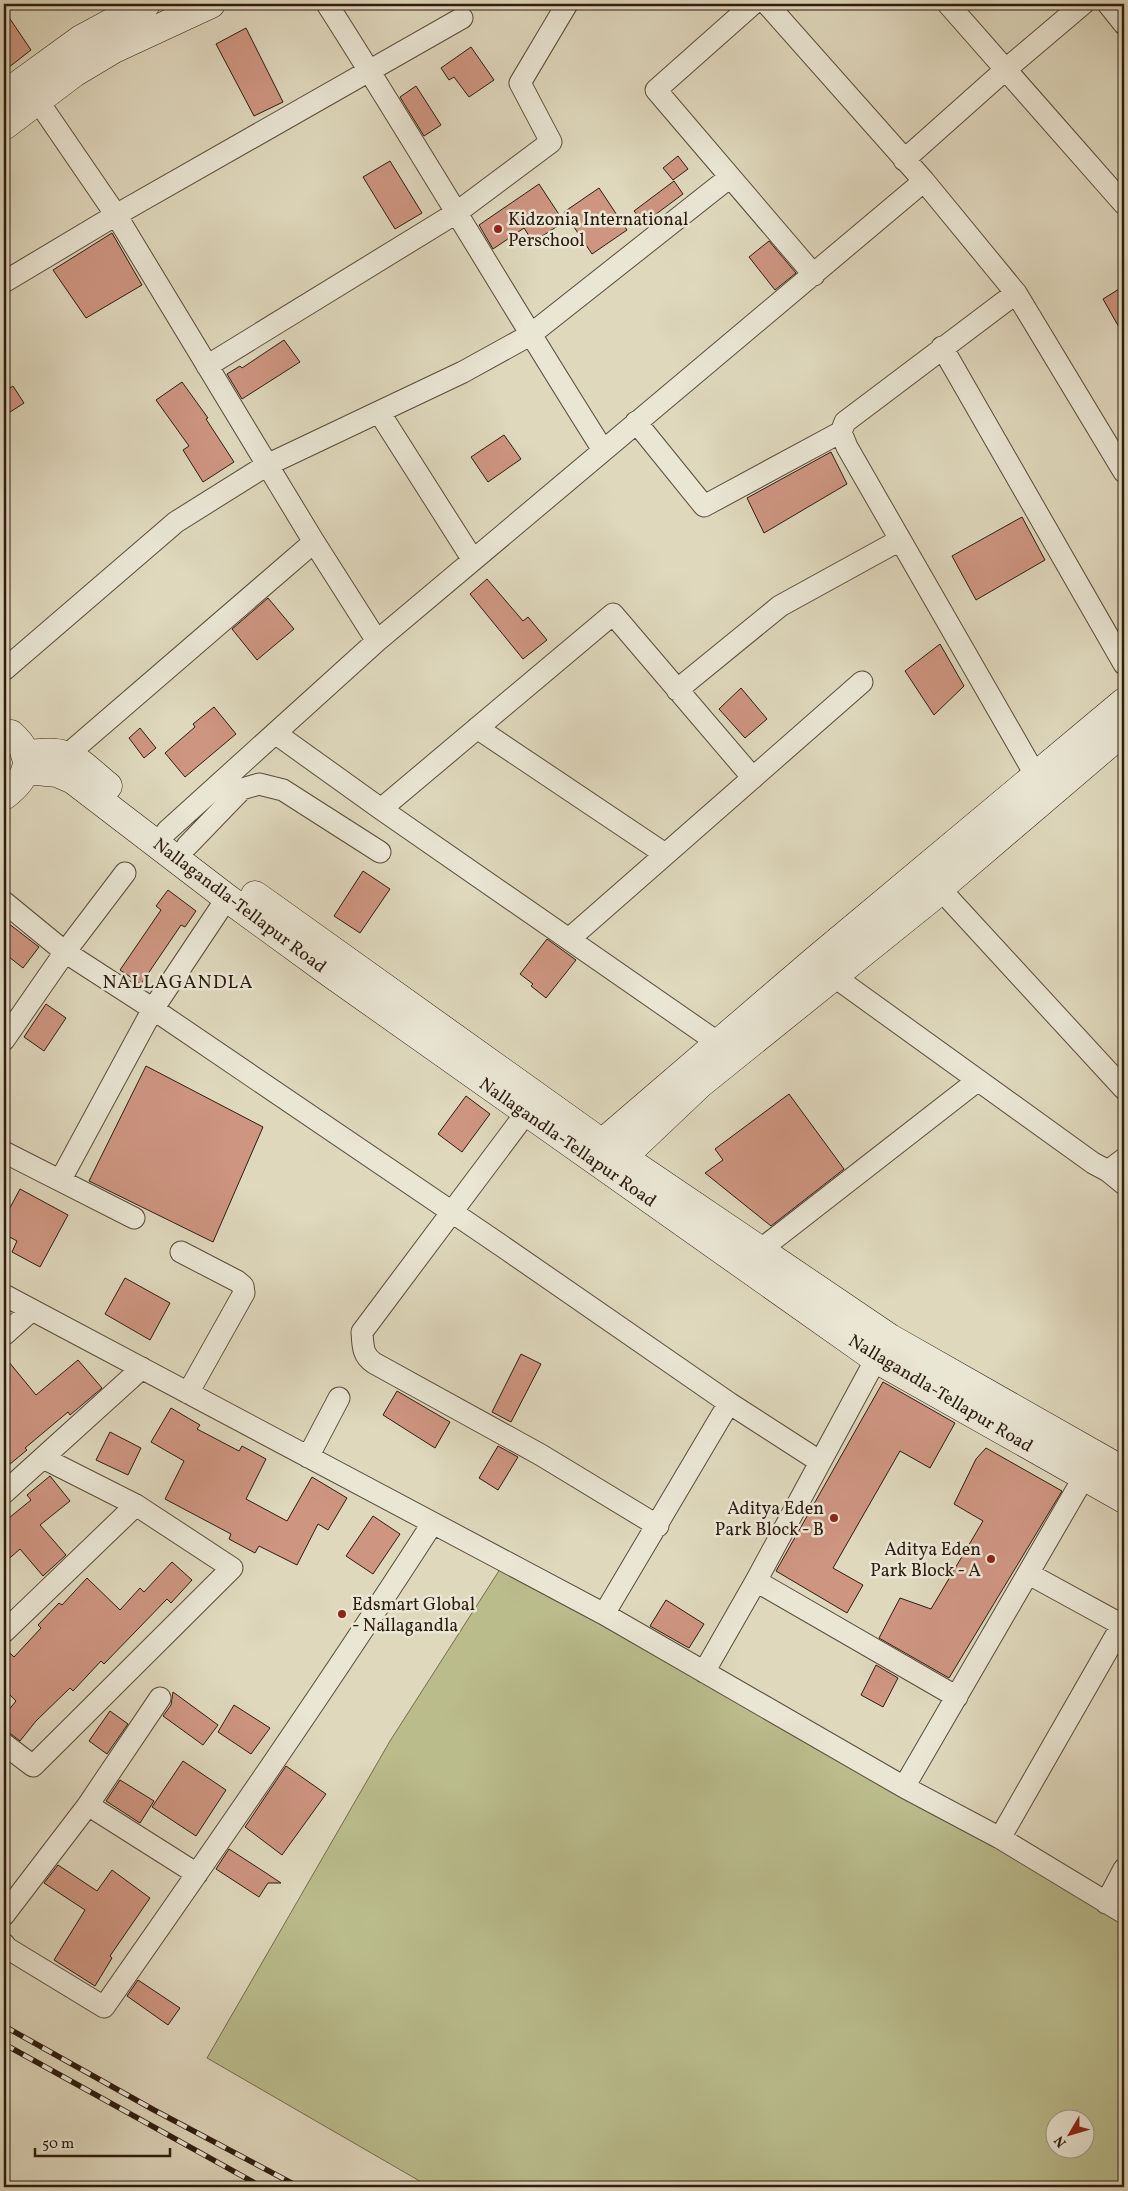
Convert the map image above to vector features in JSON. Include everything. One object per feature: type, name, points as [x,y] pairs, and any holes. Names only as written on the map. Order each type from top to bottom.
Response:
[{"type":"street","points":[[4,95],[80,39],[146,4]]},
{"type":"street","points":[[4,126],[74,73],[114,49],[211,4]]},
{"type":"street","points":[[326,4],[370,71],[530,335],[603,450]]},
{"type":"street","points":[[208,366],[456,213],[552,142],[520,83],[567,4]]},
{"type":"street","points":[[753,4],[656,90],[814,275]]},
{"type":"street","points":[[767,4],[924,181],[1016,293],[1124,472]]},
{"type":"street","points":[[948,4],[1124,204]]},
{"type":"street","points":[[904,160],[1083,4]]},
{"type":"street","points":[[1108,4],[1124,24]]},
{"type":"street","points":[[4,282],[116,215],[462,18]]},
{"type":"street","points":[[38,101],[116,215],[314,542],[377,641]]},
{"type":"street","points":[[4,670],[176,522],[267,465],[463,372],[530,335],[730,177]]},
{"type":"street","points":[[177,839],[276,733],[377,641],[924,181]]},
{"type":"street","points":[[636,422],[704,506],[841,432],[845,422],[1016,293]]},
{"type":"street","points":[[942,347],[1124,664]]},
{"type":"street","points":[[379,412],[473,560]]},
{"type":"street","points":[[841,432],[847,447],[1036,776]]},
{"type":"street","points":[[678,690],[780,606],[900,540]]},
{"type":"street","points":[[67,755],[314,542]]},
{"type":"street","points":[[381,809],[612,614],[753,778]]},
{"type":"street","points":[[570,939],[862,682]]},
{"type":"street","points":[[932,880],[1036,776],[1124,702]]},
{"type":"street","points":[[477,728],[665,854]]},
{"type":"street","points":[[613,1150],[700,1084],[823,969],[932,880],[1124,732]]},
{"type":"street","points":[[276,733],[381,809],[717,1042]]},
{"type":"street","points":[[4,796],[21,781],[14,743]]},
{"type":"street","name":"Nallagandla-Tellapur Road","points":[[14,743],[74,758],[526,1113],[876,1359],[1124,1499]]},
{"type":"street","name":"Nallagandla-Tellapur Road","points":[[14,743],[57,773],[73,780],[226,898],[335,964],[890,1338],[1124,1471]]},
{"type":"street","points":[[177,839],[242,789],[259,784],[283,790],[380,852]]},
{"type":"street","points":[[4,1040],[65,952],[125,873]]},
{"type":"street","points":[[932,880],[1124,1089]]},
{"type":"street","points":[[61,1179],[153,1009],[226,898]]},
{"type":"street","points":[[4,902],[65,952],[153,1009],[728,1403],[819,1461]]},
{"type":"street","points":[[613,1150],[717,1042],[823,969]]},
{"type":"street","points":[[823,969],[977,1082],[1093,1163],[1116,1165],[1124,1184]]},
{"type":"street","points":[[760,1250],[977,1082]]},
{"type":"street","points":[[526,1113],[362,1332],[363,1350],[368,1359],[541,1455],[658,1526]]},
{"type":"street","points":[[4,1152],[61,1179],[134,1218]]},
{"type":"street","points":[[181,1252],[237,1281],[243,1286],[244,1293],[188,1392]]},
{"type":"street","points":[[4,1295],[604,1614],[904,1787],[1000,1838],[1124,1914]]},
{"type":"street","points":[[4,1335],[31,1311]]},
{"type":"street","points":[[704,1672],[876,1359]]},
{"type":"street","points":[[4,1493],[142,1368]]},
{"type":"street","points":[[308,1457],[339,1398]]},
{"type":"street","points":[[604,1614],[658,1526],[728,1403]]},
{"type":"street","points":[[4,1744],[33,1766],[232,1568],[136,1505],[43,1458]]},
{"type":"street","points":[[904,1787],[1084,1477]]},
{"type":"street","points":[[4,1632],[136,1505]]},
{"type":"street","points":[[4,1944],[6,1948],[104,2007],[378,1608],[432,1524]]},
{"type":"street","points":[[1000,1838],[1123,1626],[1029,1574]]},
{"type":"street","points":[[756,1580],[957,1698]]},
{"type":"street","points":[[4,1915],[88,1804],[160,1698]]},
{"type":"street","points":[[88,1804],[197,1874]]},
{"type":"street","points":[[1106,1903],[1124,1869]]},
{"type":"green space","points":[[511,1552],[1124,1905],[1124,2187],[430,2187],[207,2058],[390,1741]]},
{"type":"building","points":[[4,10],[31,50],[4,71]]},
{"type":"building","points":[[246,28],[283,102],[254,116],[216,44]]},
{"type":"building","points":[[471,47],[494,80],[469,97],[454,77],[449,80],[441,68]]},
{"type":"building","points":[[416,86],[441,125],[424,136],[400,97]]},
{"type":"building","points":[[678,156],[688,169],[673,180],[663,168]]},
{"type":"building","points":[[390,161],[422,213],[395,229],[363,177]]},
{"type":"building","points":[[674,181],[683,194],[644,223],[634,211]]},
{"type":"building","points":[[539,184],[564,222],[533,242],[524,228],[493,249],[479,225]]},
{"type":"building","points":[[599,188],[627,230],[592,254],[564,212]]},
{"type":"building","points":[[112,233],[142,285],[86,318],[53,270]]},
{"type":"building","points":[[769,241],[796,273],[775,290],[749,257]]},
{"type":"building","points":[[1124,286],[1124,336],[1103,299]]},
{"type":"building","points":[[284,340],[300,362],[242,399],[227,374],[240,366],[242,368]]},
{"type":"building","points":[[182,382],[208,418],[206,419],[234,462],[203,482],[183,450],[189,446],[156,400]]},
{"type":"building","points":[[13,386],[24,403],[4,416],[4,392]]},
{"type":"building","points":[[504,435],[521,459],[488,482],[471,457]]},
{"type":"building","points":[[831,452],[847,484],[764,533],[747,498]]},
{"type":"building","points":[[1022,517],[1045,560],[976,600],[952,556]]},
{"type":"building","points":[[487,579],[523,621],[528,617],[547,640],[523,659],[470,594]]},
{"type":"building","points":[[268,598],[294,629],[257,660],[232,629]]},
{"type":"building","points":[[940,644],[964,686],[934,715],[905,671]]},
{"type":"building","points":[[741,688],[767,719],[745,738],[719,709]]},
{"type":"building","points":[[214,707],[236,734],[185,777],[165,753],[195,727],[193,724]]},
{"type":"building","points":[[140,728],[156,748],[144,758],[129,738]]},
{"type":"building","points":[[363,871],[390,889],[360,933],[334,916]]},
{"type":"building","points":[[168,890],[196,911],[185,927],[181,925],[141,984],[120,970],[161,910],[156,906]]},
{"type":"building","points":[[4,920],[39,947],[23,968],[4,953]]},
{"type":"building","points":[[547,939],[576,960],[546,998],[520,974]]},
{"type":"building","points":[[46,1004],[66,1018],[44,1051],[24,1037]]},
{"type":"building","points":[[146,1066],[263,1127],[213,1242],[89,1181]]},
{"type":"building","points":[[789,1094],[844,1169],[771,1226],[705,1173],[723,1160],[715,1149]]},
{"type":"building","points":[[466,1096],[490,1114],[462,1152],[438,1134]]},
{"type":"building","points":[[20,1189],[68,1215],[40,1267],[12,1252],[17,1241],[4,1234],[4,1219]]},
{"type":"building","points":[[125,1278],[170,1303],[150,1340],[105,1314]]},
{"type":"building","points":[[521,1354],[541,1364],[511,1422],[492,1412]]},
{"type":"building","points":[[4,1356],[36,1395],[78,1360],[102,1388],[70,1415],[68,1412],[25,1448],[27,1450],[4,1469]]},
{"type":"building","name":"Aditya Eden Park Block - B","points":[[883,1382],[955,1423],[930,1468],[900,1451],[833,1568],[863,1585],[847,1613],[776,1571]]},
{"type":"building","points":[[397,1391],[450,1422],[435,1448],[383,1415]]},
{"type":"building","points":[[171,1408],[200,1425],[197,1429],[239,1451],[242,1446],[266,1459],[246,1499],[287,1521],[312,1477],[347,1498],[328,1530],[318,1524],[297,1565],[259,1546],[255,1553],[229,1539],[231,1534],[165,1499],[184,1461],[151,1442]]},
{"type":"building","points":[[110,1432],[141,1448],[128,1475],[96,1460]]},
{"type":"building","points":[[498,1446],[518,1457],[498,1490],[479,1478]]},
{"type":"building","name":"Aditya Eden Park Block - A","points":[[986,1448],[1062,1491],[949,1678],[879,1638],[900,1598],[931,1609],[983,1521],[954,1504],[976,1459]]},
{"type":"building","points":[[50,1476],[70,1501],[40,1525],[66,1555],[43,1576],[20,1549],[4,1563],[4,1522],[31,1500],[27,1495]]},
{"type":"building","points":[[373,1516],[400,1534],[373,1574],[346,1556]]},
{"type":"building","points":[[172,1562],[192,1580],[171,1603],[167,1599],[104,1664],[101,1661],[73,1691],[70,1688],[36,1721],[20,1741],[11,1734],[4,1732],[4,1716],[16,1701],[4,1689],[4,1660],[10,1653],[14,1657],[41,1628],[38,1625],[59,1603],[62,1605],[87,1578],[120,1610],[140,1588],[144,1592]]},
{"type":"building","points":[[666,1600],[704,1624],[689,1648],[650,1626]]},
{"type":"building","points":[[876,1665],[898,1678],[883,1707],[861,1695]]},
{"type":"building","points":[[173,1692],[218,1725],[203,1745],[163,1716],[171,1705]]},
{"type":"building","points":[[234,1705],[270,1728],[251,1754],[218,1732]]},
{"type":"building","points":[[110,1711],[128,1724],[107,1754],[89,1741]]},
{"type":"building","points":[[183,1761],[226,1790],[196,1836],[152,1807]]},
{"type":"building","points":[[286,1766],[326,1794],[282,1855],[245,1827]]},
{"type":"building","points":[[120,1780],[154,1801],[140,1823],[106,1801]]},
{"type":"building","points":[[229,1849],[281,1883],[268,1883],[259,1897],[216,1869]]},
{"type":"building","points":[[58,1865],[97,1891],[112,1870],[150,1898],[110,1956],[112,1958],[95,1986],[54,1960],[85,1910],[44,1883]]},
{"type":"building","points":[[138,1980],[180,2008],[168,2025],[127,1996]]},
{"type":"railway","points":[[4,2026],[154,2110],[299,2187]]},
{"type":"railway","points":[[4,2044],[262,2187]]},
{"type":"place","name":"Kidzonia International Perschool","points":[[498,229]]},
{"type":"place","name":"Aditya Eden Park Block - B","points":[[834,1518]]},
{"type":"place","name":"Aditya Eden Park Block - A","points":[[991,1559]]},
{"type":"place","name":"Edsmart Global - Nallagandla","points":[[342,1614]]},
{"type":"district","name":"NALLAGANDLA","points":[[178,981]]}]
